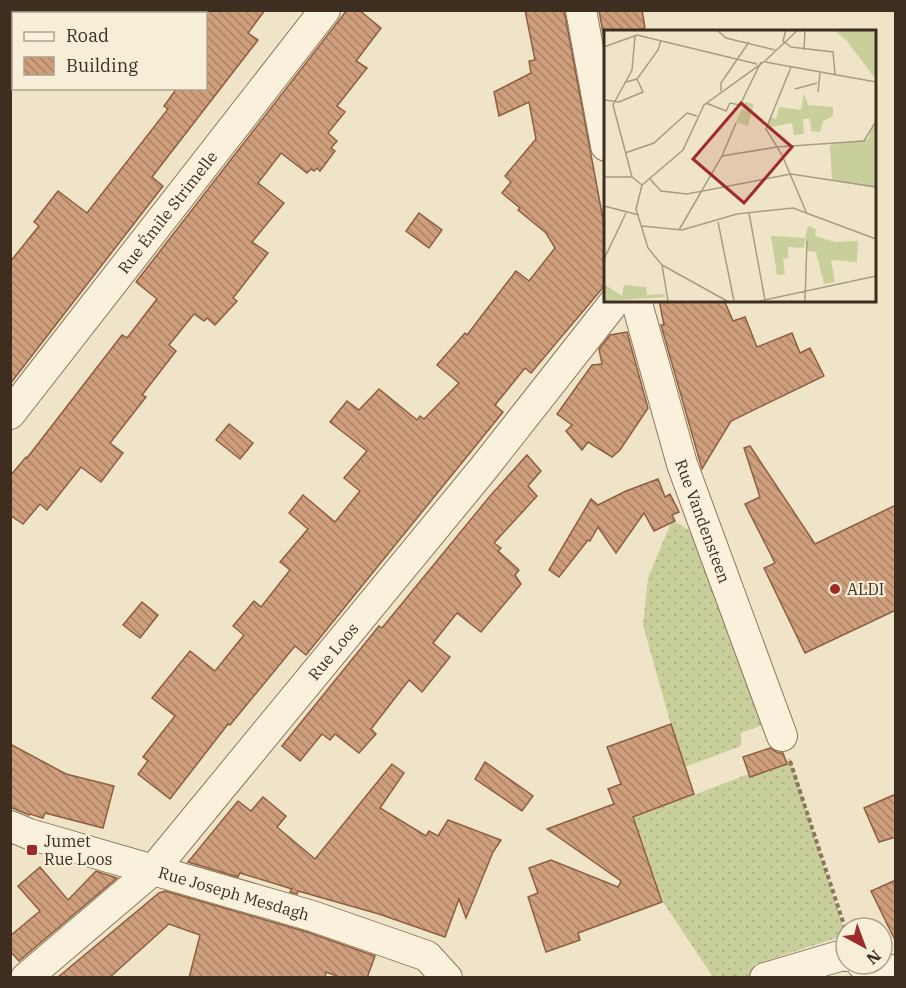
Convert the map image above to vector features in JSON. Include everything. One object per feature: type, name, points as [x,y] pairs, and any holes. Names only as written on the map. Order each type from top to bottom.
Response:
[{"type":"street","name":"Rue Émile Strimelle","points":[[10,414],[325,10]]},
{"type":"street","points":[[581,10],[604,135]]},
{"type":"street","name":"Rue Loos","points":[[26,978],[154,869],[483,469],[614,302]]},
{"type":"street","name":"Rue Vandensteen","points":[[637,302],[682,464],[782,736]]},
{"type":"street","name":"Rue Joseph Mesdagh","points":[[10,826],[29,834],[312,916],[427,956],[447,978]]},
{"type":"street","points":[[765,978],[834,958]]},
{"type":"path","points":[[782,736],[841,916]]},
{"type":"green space","points":[[672,520],[711,543],[776,720],[741,733],[741,746],[685,767],[643,625],[648,578]]},
{"type":"green space","points":[[790,758],[840,916],[834,916],[834,939],[753,965],[760,977],[713,977],[663,902],[634,818]]},
{"type":"building","points":[[206,10],[265,10],[248,33],[258,40],[152,177],[163,186],[10,384],[10,262],[39,226],[34,222],[58,191],[87,213],[168,109],[164,106],[176,90],[207,90]]},
{"type":"building","points":[[347,10],[359,10],[381,28],[356,61],[367,68],[337,106],[345,112],[328,133],[337,141],[331,148],[335,151],[320,171],[317,168],[307,173],[281,153],[258,183],[284,203],[252,242],[268,253],[233,298],[237,301],[215,325],[207,318],[204,321],[194,314],[169,345],[176,351],[142,395],[146,397],[110,443],[123,453],[101,482],[81,467],[47,510],[40,504],[23,524],[10,515],[10,476],[27,458],[122,335],[127,338],[157,299],[136,282]]},
{"type":"building","points":[[525,10],[564,10],[604,224],[604,286],[531,373],[525,368],[495,405],[503,412],[306,655],[295,646],[230,725],[228,724],[170,799],[138,774],[148,761],[143,757],[175,716],[152,698],[190,651],[215,671],[244,635],[233,626],[254,601],[261,607],[290,570],[280,562],[308,529],[289,513],[303,495],[335,522],[360,491],[344,478],[367,451],[330,422],[347,401],[359,410],[379,389],[417,420],[420,416],[424,419],[459,383],[437,365],[465,333],[467,335],[516,271],[529,281],[555,248],[546,233],[518,210],[520,208],[502,193],[511,182],[505,176],[536,139],[529,102],[499,116],[494,92],[531,73],[529,61],[535,60]]},
{"type":"building","points":[[599,10],[642,10],[645,28],[604,30],[604,39]]},
{"type":"building","points":[[419,213],[442,230],[429,248],[406,231]]},
{"type":"building","points":[[659,302],[725,302],[733,321],[745,317],[757,347],[792,333],[800,353],[810,348],[824,376],[731,421],[702,469],[661,325],[664,325]]},
{"type":"building","points":[[627,332],[648,408],[620,450],[612,457],[588,442],[582,450],[566,431],[572,425],[557,414],[592,365],[602,364],[599,349],[610,335]]},
{"type":"building","points":[[229,424],[253,443],[240,459],[216,440]]},
{"type":"building","name":"ALDI","points":[[750,446],[815,544],[896,505],[896,610],[805,653],[764,568],[775,563],[745,504],[760,497],[744,448]]},
{"type":"building","points":[[527,455],[541,471],[528,486],[537,496],[494,543],[501,548],[498,551],[519,570],[515,575],[521,584],[481,632],[457,613],[433,643],[450,657],[422,692],[409,680],[371,729],[376,734],[359,753],[335,734],[330,740],[322,734],[300,761],[282,746],[379,626],[382,628],[490,496]]},
{"type":"building","points":[[658,479],[665,497],[670,494],[679,512],[672,515],[675,521],[654,531],[644,513],[616,553],[598,527],[590,541],[588,540],[559,577],[549,570],[591,499],[598,505]]},
{"type":"building","points":[[142,602],[158,615],[140,638],[123,625]]},
{"type":"building","points":[[671,724],[694,794],[633,817],[662,902],[578,933],[580,940],[546,952],[528,897],[538,893],[529,868],[551,860],[618,887],[621,881],[547,829],[614,804],[608,789],[621,784],[607,747]]},
{"type":"building","points":[[10,744],[66,774],[114,786],[103,828],[45,813],[43,818],[29,815],[10,807]]},
{"type":"building","points":[[770,748],[783,753],[787,764],[750,777],[743,757]]},
{"type":"building","points":[[485,762],[533,796],[522,811],[475,779]]},
{"type":"building","points":[[392,764],[404,773],[380,808],[426,836],[429,831],[438,836],[448,820],[501,840],[493,852],[466,918],[459,899],[445,937],[379,914],[298,891],[297,894],[290,892],[292,889],[240,873],[238,877],[188,862],[238,801],[251,811],[263,797],[286,816],[277,827],[315,859]]},
{"type":"building","points":[[896,794],[896,837],[879,842],[864,808]]},
{"type":"building","points":[[40,867],[68,900],[96,871],[117,878],[19,961],[10,951],[10,936],[40,911],[18,886]]},
{"type":"building","points":[[896,880],[896,942],[894,916],[883,916],[871,891]]},
{"type":"building","points":[[165,891],[307,932],[375,956],[367,978],[342,978],[326,972],[325,978],[189,978],[200,935],[169,924],[109,978],[57,978],[159,893]]},
{"type":"place","name":"ALDI","points":[[835,589]]},
{"type":"place","name":"Jumet Rue Loos","points":[[32,850]]}]
